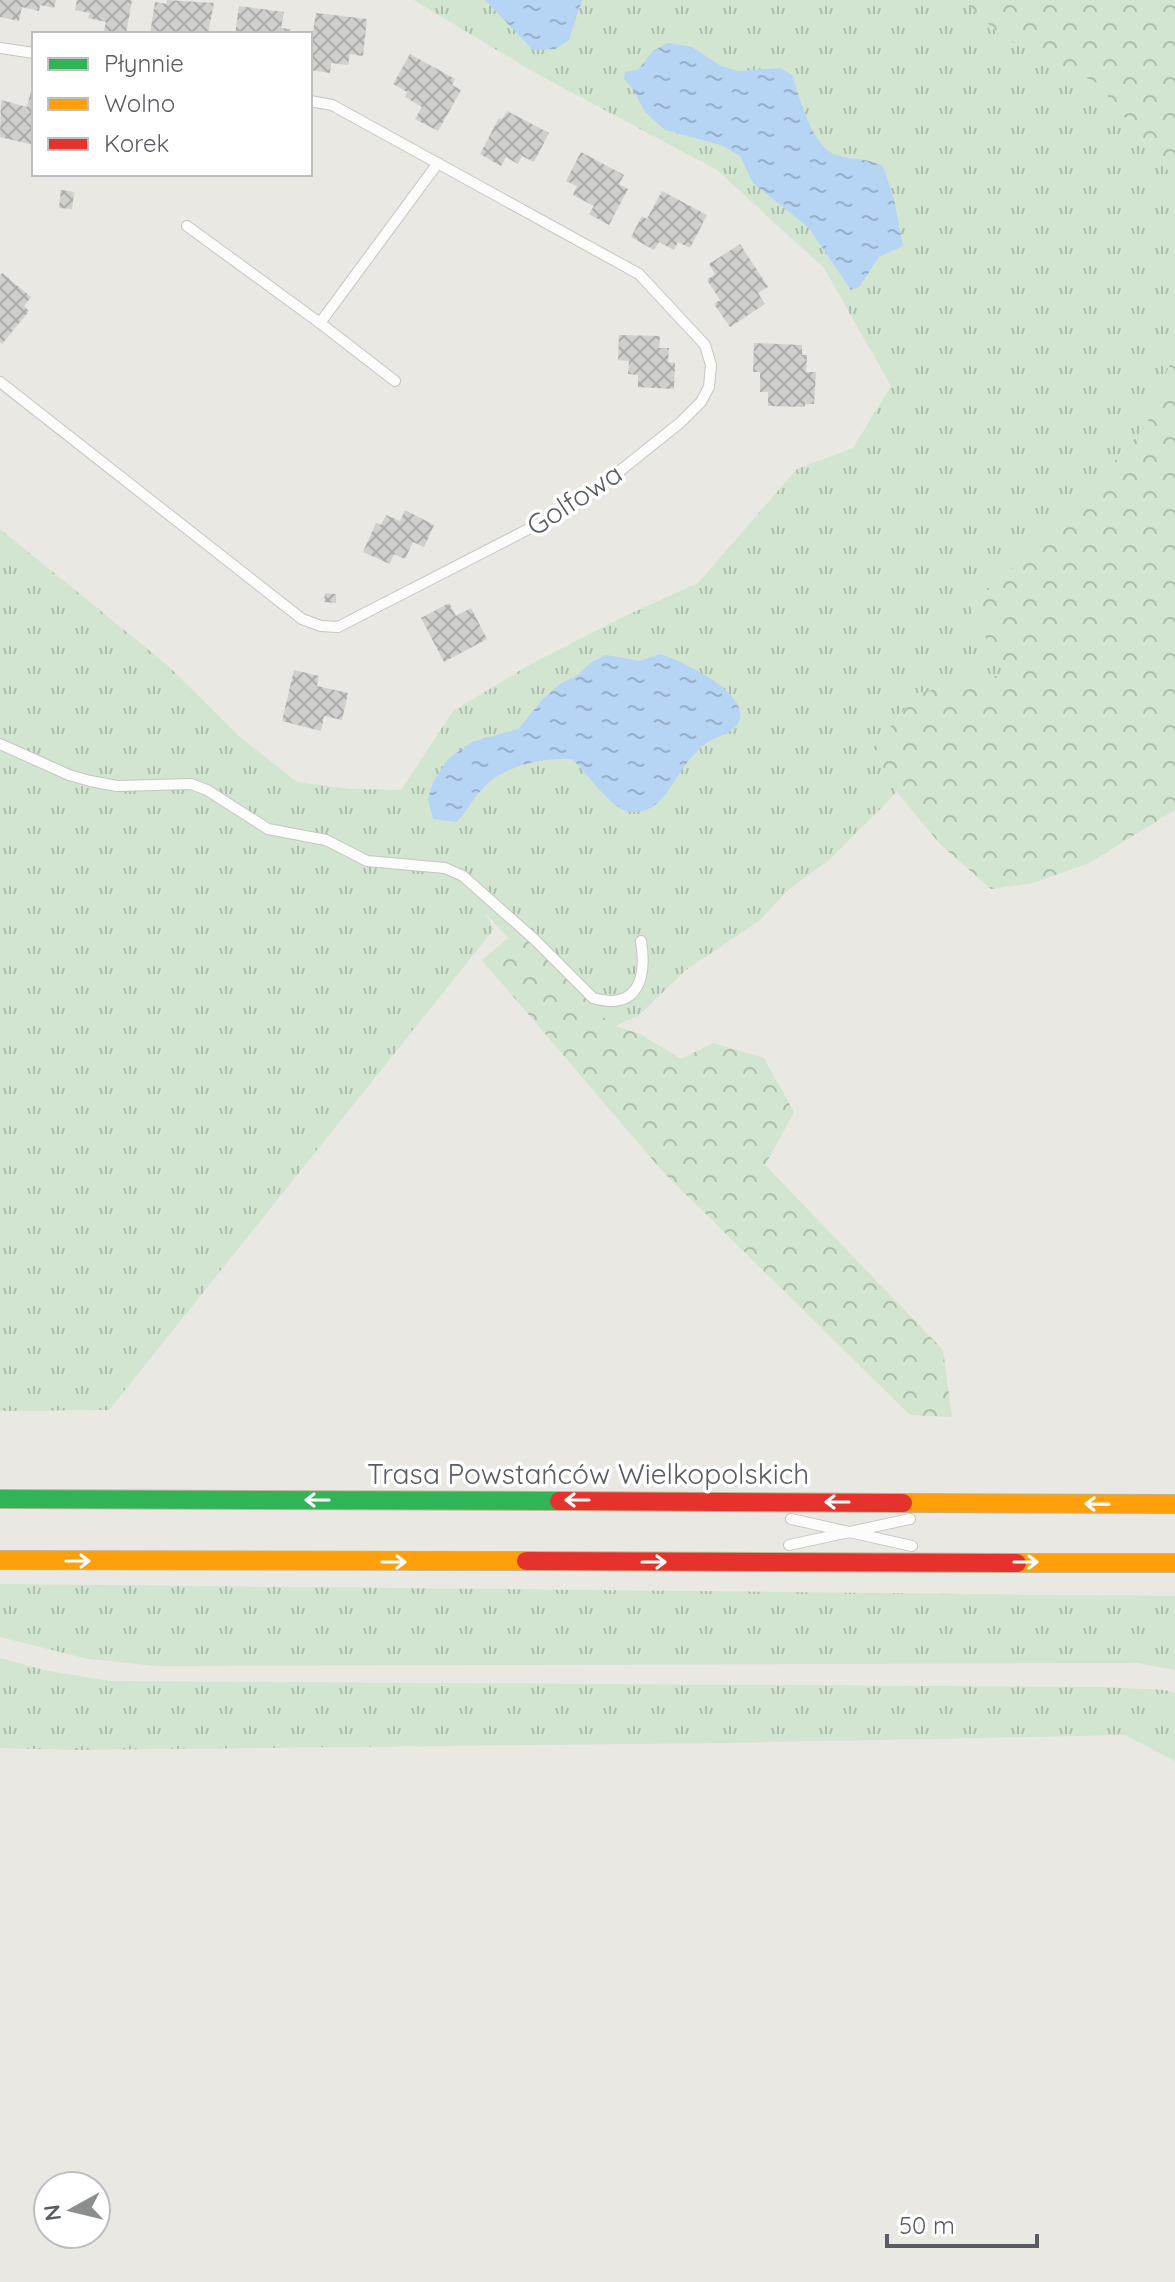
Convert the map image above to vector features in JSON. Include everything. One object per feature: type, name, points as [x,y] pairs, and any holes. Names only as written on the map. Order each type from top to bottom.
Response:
[{"type":"highway","name":"Trasa Powstańców Wielkopolskich","points":[[0,1499],[1175,1504]]},
{"type":"highway","points":[[0,1560],[1175,1563]]},
{"type":"lane","points":[[0,48],[32,53]]},
{"type":"lane","name":"Golfowa","points":[[0,382],[302,619],[321,626],[338,627],[581,502],[681,422],[701,402],[709,387],[711,365],[705,345],[639,274],[332,105],[312,101]]},
{"type":"lane","points":[[320,323],[438,163]]},
{"type":"lane","points":[[187,226],[395,381]]},
{"type":"lane","points":[[0,744],[69,775],[90,781],[117,786],[191,784],[207,790],[268,829],[326,840],[367,861],[445,868],[463,876],[534,939],[593,998],[606,1002],[622,999],[636,990],[644,974],[641,941]]},
{"type":"lane","points":[[711,1501],[925,1549]]},
{"type":"lane","points":[[710,1562],[986,1503]]},
{"type":"lane","points":[[940,1552],[985,1562]]},
{"type":"green space","points":[[414,0],[963,0],[1002,37],[1097,83],[1175,179],[1175,351],[1146,426],[1043,540],[970,607],[1005,674],[918,693],[873,748],[897,792],[828,861],[789,889],[759,921],[686,970],[639,1015],[599,1034],[485,913],[494,929],[109,1410],[0,1411],[0,529],[167,665],[240,737],[297,782],[350,789],[401,790],[453,711],[531,664],[698,583],[797,469],[853,448],[891,386],[824,268],[717,170],[530,70]]},
{"type":"green space","points":[[963,0],[1175,0],[1175,179],[1097,83],[1002,37]]},
{"type":"green space","points":[[1175,351],[1175,810],[1089,863],[1033,883],[991,889],[940,844],[897,792],[873,748],[918,693],[1004,674],[970,607],[1043,540],[1146,426]]},
{"type":"green space","points":[[519,929],[610,1024],[640,1034],[681,1059],[713,1043],[764,1058],[794,1112],[765,1165],[943,1350],[952,1417],[910,1415],[663,1172],[482,960]]},
{"type":"green space","points":[[0,1584],[1175,1596],[1175,1670],[1138,1663],[157,1666],[88,1659],[0,1637]]},
{"type":"green space","points":[[0,1658],[48,1671],[110,1681],[1101,1687],[1165,1690],[1175,1693],[1175,1761],[1125,1735],[726,1743],[72,1750],[0,1748]]},
{"type":"water","points":[[485,0],[582,0],[569,40],[555,49],[533,50]]},
{"type":"water","points":[[668,43],[692,47],[721,66],[738,71],[780,68],[792,75],[808,122],[821,144],[839,156],[883,166],[894,199],[903,246],[879,257],[859,287],[851,290],[809,228],[753,183],[740,156],[721,145],[665,130],[645,112],[624,79],[625,72],[638,70],[653,51]]},
{"type":"water","points":[[660,654],[714,681],[737,703],[740,715],[733,729],[699,749],[666,794],[651,807],[642,811],[623,810],[572,759],[561,759],[537,761],[502,773],[484,787],[457,822],[433,819],[428,799],[433,782],[448,759],[472,742],[518,729],[560,684],[606,655],[640,661]]},
{"type":"building","points":[[0,0],[56,0],[54,8],[40,5],[39,11],[22,7],[19,21],[0,17]]},
{"type":"building","points":[[77,0],[132,0],[126,32],[104,32],[106,22],[88,18],[90,13],[75,10]]},
{"type":"building","points":[[167,0],[214,3],[208,32],[150,32],[155,2],[167,4]]},
{"type":"building","points":[[239,6],[284,12],[281,28],[290,29],[289,32],[235,32]]},
{"type":"building","points":[[316,13],[367,19],[363,56],[350,54],[348,65],[331,63],[330,73],[312,70]]},
{"type":"building","points":[[410,54],[455,79],[452,85],[461,90],[438,131],[415,119],[422,107],[405,97],[407,92],[393,84]]},
{"type":"building","points":[[32,87],[32,145],[0,137],[1,100],[27,107]]},
{"type":"building","points":[[507,111],[549,133],[534,162],[522,156],[518,164],[506,157],[501,166],[480,154],[499,118],[502,120]]},
{"type":"building","points":[[581,152],[624,175],[619,184],[628,189],[609,225],[589,214],[594,206],[573,195],[577,186],[566,181]]},
{"type":"building","points":[[61,190],[74,192],[72,209],[59,208]]},
{"type":"building","points":[[662,191],[707,215],[690,248],[678,242],[674,250],[659,242],[654,250],[631,237],[642,216],[647,219]]},
{"type":"building","points":[[740,244],[768,287],[758,293],[765,304],[730,327],[714,304],[720,300],[707,280],[715,274],[709,264]]},
{"type":"building","points":[[2,273],[31,297],[24,306],[29,311],[2,344],[0,276]]},
{"type":"building","points":[[619,335],[660,336],[659,348],[669,348],[668,362],[675,363],[674,389],[638,387],[638,375],[628,374],[629,361],[618,360]]},
{"type":"building","points":[[754,343],[802,345],[802,355],[807,355],[806,372],[816,372],[814,404],[805,404],[805,407],[768,406],[768,392],[760,392],[760,372],[753,372]]},
{"type":"building","points":[[405,510],[434,525],[424,547],[413,542],[405,559],[394,554],[390,564],[363,552],[376,523],[381,525],[386,515],[400,521]]},
{"type":"building","points":[[325,593],[336,594],[336,603],[324,602]]},
{"type":"building","points":[[449,603],[456,616],[471,608],[487,639],[444,662],[421,618]]},
{"type":"building","points":[[294,670],[319,676],[317,686],[348,693],[342,720],[324,716],[321,731],[282,721]]},
{"type":"traffic: fast","points":[[0,1499],[559,1501]]},
{"type":"traffic: slow","points":[[903,1503],[1175,1504]]},
{"type":"traffic: slow","points":[[0,1560],[526,1561]]},
{"type":"traffic: slow","points":[[1017,1563],[1175,1563]]},
{"type":"traffic: jam","points":[[559,1501],[903,1503]]},
{"type":"traffic: jam","points":[[526,1561],[1017,1563]]}]
